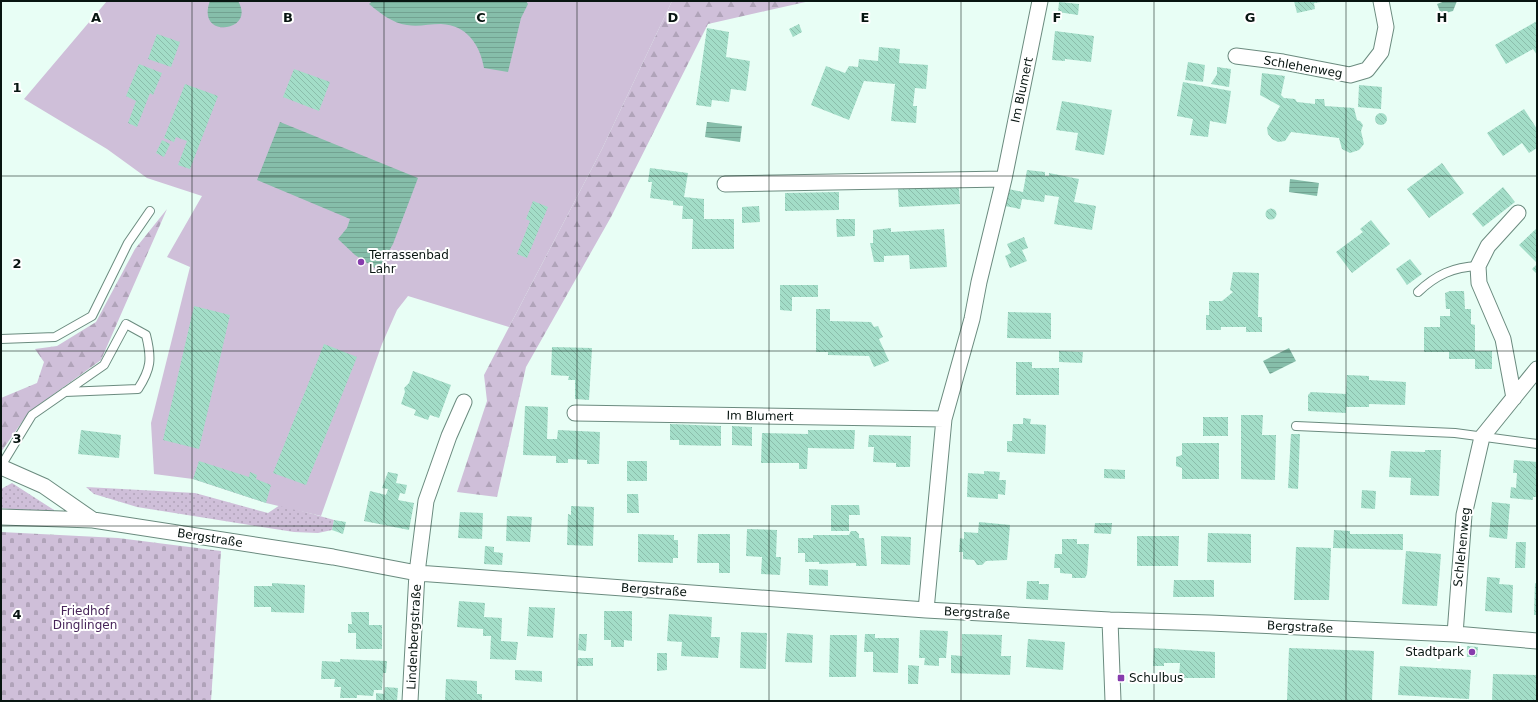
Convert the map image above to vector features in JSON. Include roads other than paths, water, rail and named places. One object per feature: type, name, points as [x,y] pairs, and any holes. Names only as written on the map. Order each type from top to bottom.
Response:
[{"type":"street","name":"Im Blumert","points":[[926,610],[944,419],[972,319],[978,282],[1004,179],[1040,1]]},
{"type":"street","name":"Schlehenweg","points":[[1236,56],[1350,75],[1367,70],[1381,52],[1386,27],[1381,1]]},
{"type":"street","points":[[725,184],[1004,179]]},
{"type":"street","points":[[1514,398],[1503,339],[1479,283],[1478,266],[1488,246],[1518,213]]},
{"type":"street","name":"Schlehenweg","points":[[1455,634],[1464,515],[1482,437],[1537,369]]},
{"type":"street","points":[[417,573],[426,500],[449,436],[464,402]]},
{"type":"street","name":"Im Blumert","points":[[576,413],[944,419]]},
{"type":"street","points":[[1,466],[44,486],[93,520]]},
{"type":"street","name":"Bergstraße","points":[[1,517],[93,520],[332,557],[417,573],[926,610],[1110,620],[1218,623],[1455,634],[1537,640]]},
{"type":"street","name":"Lindenbergstraße","points":[[410,701],[417,573]]},
{"type":"street","points":[[1110,620],[1113,701]]},
{"type":"lane","points":[[1,339],[55,337],[92,316],[128,243],[150,211]]},
{"type":"lane","points":[[1418,292],[1432,279],[1447,271],[1478,266]]},
{"type":"lane","points":[[1,466],[32,415],[65,392],[104,365],[126,324],[146,335],[150,350],[148,373],[138,389],[65,392]]},
{"type":"lane","points":[[1296,426],[1455,433],[1537,444]]},
{"type":"place","name":"Terrassenbad Lahr","points":[[361,262]]},
{"type":"place","name":"Stadtpark","points":[[1472,652]]},
{"type":"place","name":"Schulbus","points":[[1121,678]]},
{"type":"park label","name":"Friedhof Dinglingen","points":[[85,618]]}]
